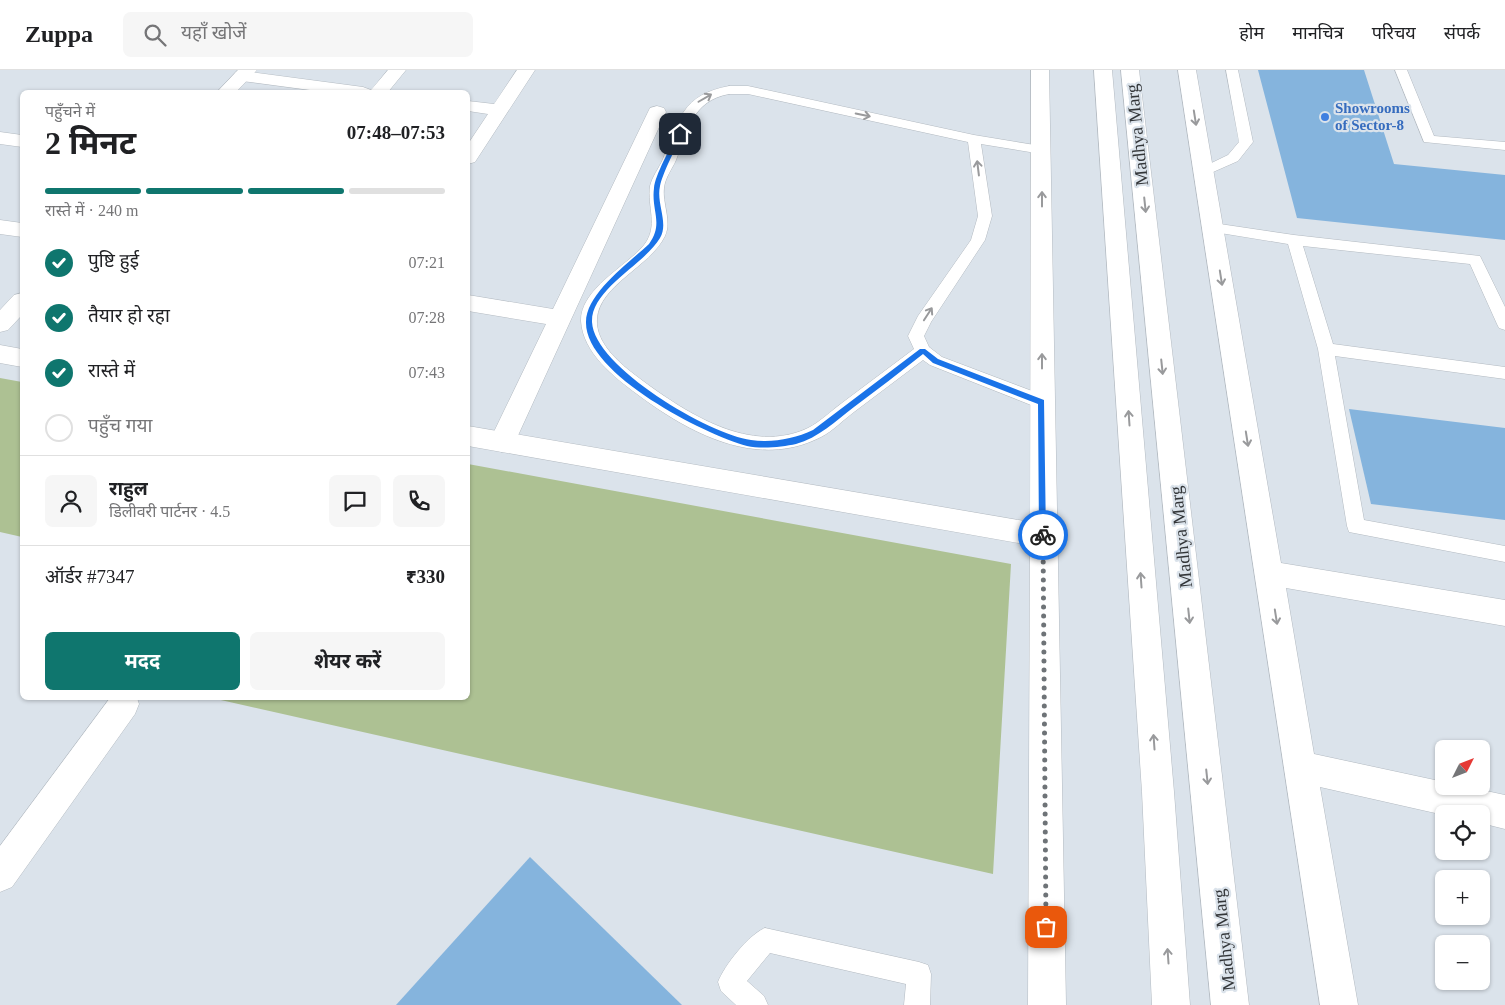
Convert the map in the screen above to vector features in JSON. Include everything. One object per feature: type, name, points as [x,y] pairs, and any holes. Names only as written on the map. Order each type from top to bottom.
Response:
[{"type":"street","points":[[381,90],[397,70]]},
{"type":"street","points":[[470,155],[526,70]]},
{"type":"street","points":[[1040,70],[1046,1005]]},
{"type":"street","name":"Madhya Marg","points":[[1102,70],[1158,792],[1171,1005]]},
{"type":"street","name":"Madhya Marg","points":[[1130,70],[1230,1005]]},
{"type":"street","points":[[1187,70],[1339,1005]]},
{"type":"street","points":[[228,90],[245,73],[351,90]]},
{"type":"street","points":[[470,106],[499,110]]},
{"type":"street","points":[[502,442],[658,112]]},
{"type":"street","points":[[0,138],[20,141]]},
{"type":"street","points":[[0,226],[20,230]]},
{"type":"street","points":[[0,324],[20,303]]},
{"type":"street","points":[[470,303],[559,318]]},
{"type":"street","points":[[0,354],[20,358]]},
{"type":"street","points":[[470,436],[1043,536]]},
{"type":"street","points":[[1269,573],[1505,613]]},
{"type":"street","points":[[0,875],[124,704]]},
{"type":"street","points":[[1300,767],[1505,812]]},
{"type":"lane","points":[[1204,172],[1233,158],[1246,142],[1232,70]]},
{"type":"lane","points":[[1401,70],[1428,139],[1505,146]]},
{"type":"lane","points":[[923,351],[816,432],[796,441],[774,444],[750,443],[713,430],[648,396],[607,360],[595,343],[589,322],[594,304],[606,288],[651,246],[658,236],[661,226],[657,210],[657,186],[692,107],[705,96],[727,89],[748,90],[974,139],[1042,150]]},
{"type":"lane","points":[[974,139],[984,216],[978,240],[924,320],[916,336],[923,351],[936,361],[1042,402]]},
{"type":"lane","points":[[1212,228],[1294,240],[1475,260],[1505,324]]},
{"type":"lane","points":[[1294,240],[1326,349],[1356,526],[1505,554]]},
{"type":"lane","points":[[1326,349],[1505,373]]},
{"type":"lane","points":[[755,1005],[730,982],[765,940],[919,974],[917,1005]]},
{"type":"green space","points":[[0,378],[20,382],[20,537],[0,532]]},
{"type":"green space","points":[[470,464],[1011,564],[993,874],[221,700],[470,700]]},
{"type":"building","name":"Showrooms of Sector-8","points":[[1258,70],[1364,70],[1394,164],[1505,175],[1505,240],[1297,218]]},
{"type":"building","points":[[1349,409],[1505,428],[1505,520],[1371,504]]},
{"type":"building","points":[[530,857],[682,1005],[396,1005]]},
{"type":"way so far","points":[[1043,535],[1046,927]]},
{"type":"place","name":"Showrooms of Sector-8","points":[[1325,117]]},
{"type":"route","points":[[680,134],[670,161],[657,186],[657,210],[661,226],[658,236],[651,246],[606,288],[594,304],[589,322],[595,343],[607,360],[648,396],[713,430],[750,443],[774,444],[796,441],[816,432],[923,351],[936,361],[1042,402],[1043,535]]}]
